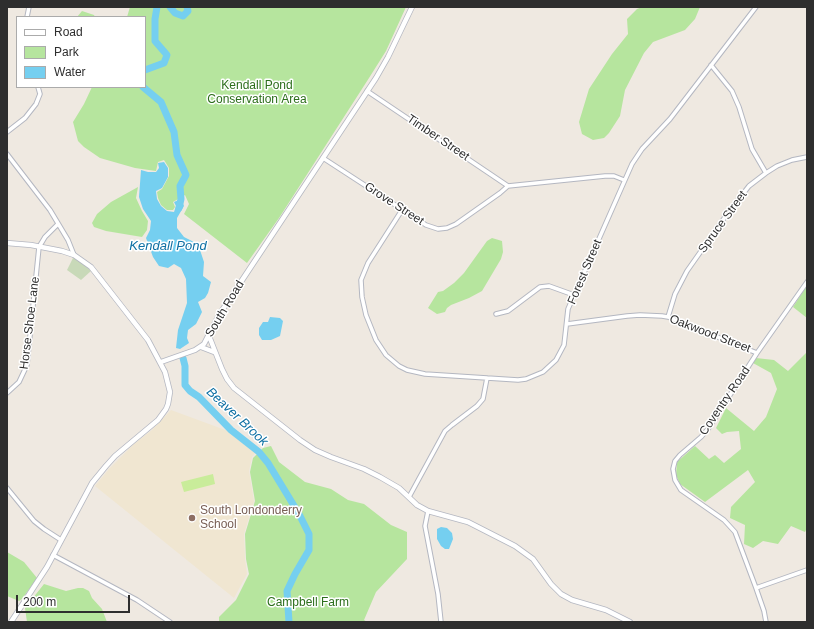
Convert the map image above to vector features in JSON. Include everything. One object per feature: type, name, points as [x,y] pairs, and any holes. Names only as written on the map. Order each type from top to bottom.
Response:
[{"type":"street","name":"South Road","points":[[161,362],[201,347],[209,336],[219,315],[388,57],[412,7]]},
{"type":"street","name":"Forest Street","points":[[402,210],[368,263],[361,280],[364,306],[376,340],[383,351],[392,361],[407,370],[424,374],[518,380],[526,379],[543,372],[550,367],[561,353],[566,336],[568,309],[624,180],[637,156],[670,119],[756,7]]},
{"type":"street","points":[[711,65],[732,91],[752,149],[766,172]]},
{"type":"street","points":[[7,132],[25,118],[36,104],[40,94],[38,88]]},
{"type":"street","name":"Timber Street","points":[[367,91],[508,186]]},
{"type":"street","points":[[7,154],[45,203],[71,245],[74,255]]},
{"type":"street","name":"Spruce Street","points":[[668,317],[675,294],[687,272],[724,217],[749,186],[766,172],[784,163],[807,157]]},
{"type":"street","name":"Grove Street","points":[[323,158],[402,210],[430,227],[438,229],[447,228],[463,219],[508,186]]},
{"type":"street","points":[[508,186],[605,176],[624,180]]},
{"type":"street","points":[[39,247],[45,237],[58,224]]},
{"type":"street","points":[[7,243],[62,251],[74,255],[91,267],[144,335],[161,362],[168,380],[170,392],[168,404],[164,414],[106,466],[92,484],[38,581],[11,622]]},
{"type":"street","name":"Horse Shoe Lane","points":[[7,393],[19,382],[27,365],[39,247]]},
{"type":"street","name":"Coventry Road","points":[[766,622],[756,588],[738,540],[732,529],[724,520],[681,490],[673,473],[677,458],[708,429],[757,353],[807,282]]},
{"type":"street","points":[[496,314],[508,311],[540,287],[549,286],[574,295]]},
{"type":"street","name":"Oakwood Street","points":[[567,324],[640,315],[668,317],[757,353]]},
{"type":"street","points":[[209,336],[214,352],[226,379],[234,388],[282,427],[315,450],[331,458],[364,469],[380,477],[399,488],[417,505],[428,511],[468,522],[515,546],[533,559],[560,594],[572,600],[606,610],[630,622]]},
{"type":"street","points":[[201,347],[214,352]]},
{"type":"street","points":[[409,497],[445,431],[477,406],[483,399],[487,378]]},
{"type":"street","points":[[7,488],[34,520],[44,529],[61,540]]},
{"type":"street","points":[[428,511],[425,526],[438,594],[441,622]]},
{"type":"street","points":[[53,555],[136,600],[170,622]]},
{"type":"street","points":[[756,588],[807,570]]},
{"type":"shaded area","name":"South Londonderry School","points":[[171,410],[228,431],[255,453],[252,457],[249,471],[254,501],[244,534],[247,574],[234,598],[95,486],[109,469],[134,444],[152,430]]},
{"type":"green space","name":"Kendall Pond Conservation Area","points":[[130,7],[406,7],[386,51],[279,218],[247,263],[184,214],[189,204],[185,195],[173,202],[175,207],[173,210],[167,210],[161,205],[157,192],[162,189],[169,176],[169,168],[164,160],[158,162],[156,171],[135,168],[100,158],[78,141],[73,122],[92,88],[146,88],[146,16],[127,16]]},
{"type":"green space","points":[[642,7],[700,7],[695,19],[685,30],[653,42],[644,53],[625,90],[620,116],[604,138],[593,140],[582,134],[579,122],[589,89],[612,54],[628,34],[627,19],[637,9]]},
{"type":"green space","points":[[82,11],[94,16],[78,16]]},
{"type":"green space","points":[[138,187],[136,198],[148,221],[147,230],[142,237],[106,231],[94,227],[92,223],[97,214],[111,202]]},
{"type":"green space","points":[[492,238],[502,241],[503,252],[501,259],[482,291],[451,305],[445,312],[437,314],[428,308],[438,292],[443,291],[454,283],[464,273],[487,241]]},
{"type":"green space","points":[[73,258],[80,261],[91,271],[81,280],[67,270]]},
{"type":"green space","points":[[806,287],[807,288],[807,318],[793,307]]},
{"type":"green space","points":[[807,352],[807,528],[805,532],[791,526],[778,544],[763,541],[753,548],[744,544],[745,525],[730,518],[731,507],[755,482],[748,470],[705,502],[680,484],[676,475],[677,462],[695,446],[709,459],[715,455],[724,463],[741,449],[739,431],[722,434],[716,428],[726,408],[754,431],[766,417],[777,389],[771,373],[753,363],[756,358],[774,360],[788,371]]},
{"type":"green space","name":"Campbell Farm","points":[[271,446],[279,462],[305,482],[331,489],[348,500],[364,504],[391,525],[407,532],[407,559],[376,592],[364,620],[367,622],[219,622],[219,617],[236,600],[249,574],[246,559],[245,534],[255,501],[250,472],[253,458],[263,448]]},
{"type":"green space","points":[[213,474],[215,484],[184,492],[181,482]]},
{"type":"green space","points":[[7,552],[24,562],[37,578],[19,601],[7,596]]},
{"type":"green space","points":[[44,584],[66,591],[83,588],[89,591],[92,598],[102,609],[107,622],[27,622],[25,608]]},
{"type":"water","name":"Kendall Pond","points":[[164,162],[168,168],[168,177],[162,188],[156,191],[157,199],[161,206],[167,211],[174,212],[176,206],[174,202],[181,199],[184,206],[177,218],[177,228],[184,237],[198,244],[204,262],[203,276],[211,282],[205,298],[198,302],[202,312],[196,324],[188,330],[187,338],[189,343],[180,349],[176,348],[178,330],[187,303],[186,279],[181,268],[174,264],[168,268],[159,266],[153,257],[146,238],[150,230],[151,221],[143,209],[139,197],[141,170],[156,172],[159,168],[158,163]]},
{"type":"water","points":[[270,317],[280,318],[283,321],[280,336],[271,340],[262,340],[259,335],[259,328],[263,322],[268,322]]},
{"type":"water","points":[[441,527],[447,528],[452,533],[453,539],[449,549],[445,549],[441,546],[437,539],[437,529]]},
{"type":"waterway","name":"Beaver Brook","points":[[146,70],[164,63],[167,55],[155,41],[155,19],[157,7]]},
{"type":"waterway","name":"Beaver Brook","points":[[170,7],[175,13],[183,16],[188,11],[187,7]]},
{"type":"waterway","name":"Beaver Brook","points":[[144,88],[161,102],[174,132],[177,155],[186,175],[180,186],[181,199],[179,208]]},
{"type":"waterway","name":"Beaver Brook","points":[[183,358],[185,366],[185,385],[190,391],[199,397],[231,430],[259,452],[268,463],[299,514],[309,534],[309,550],[287,591],[289,622]]},
{"type":"place","name":"South Londonderry School","points":[[192,518]]}]
